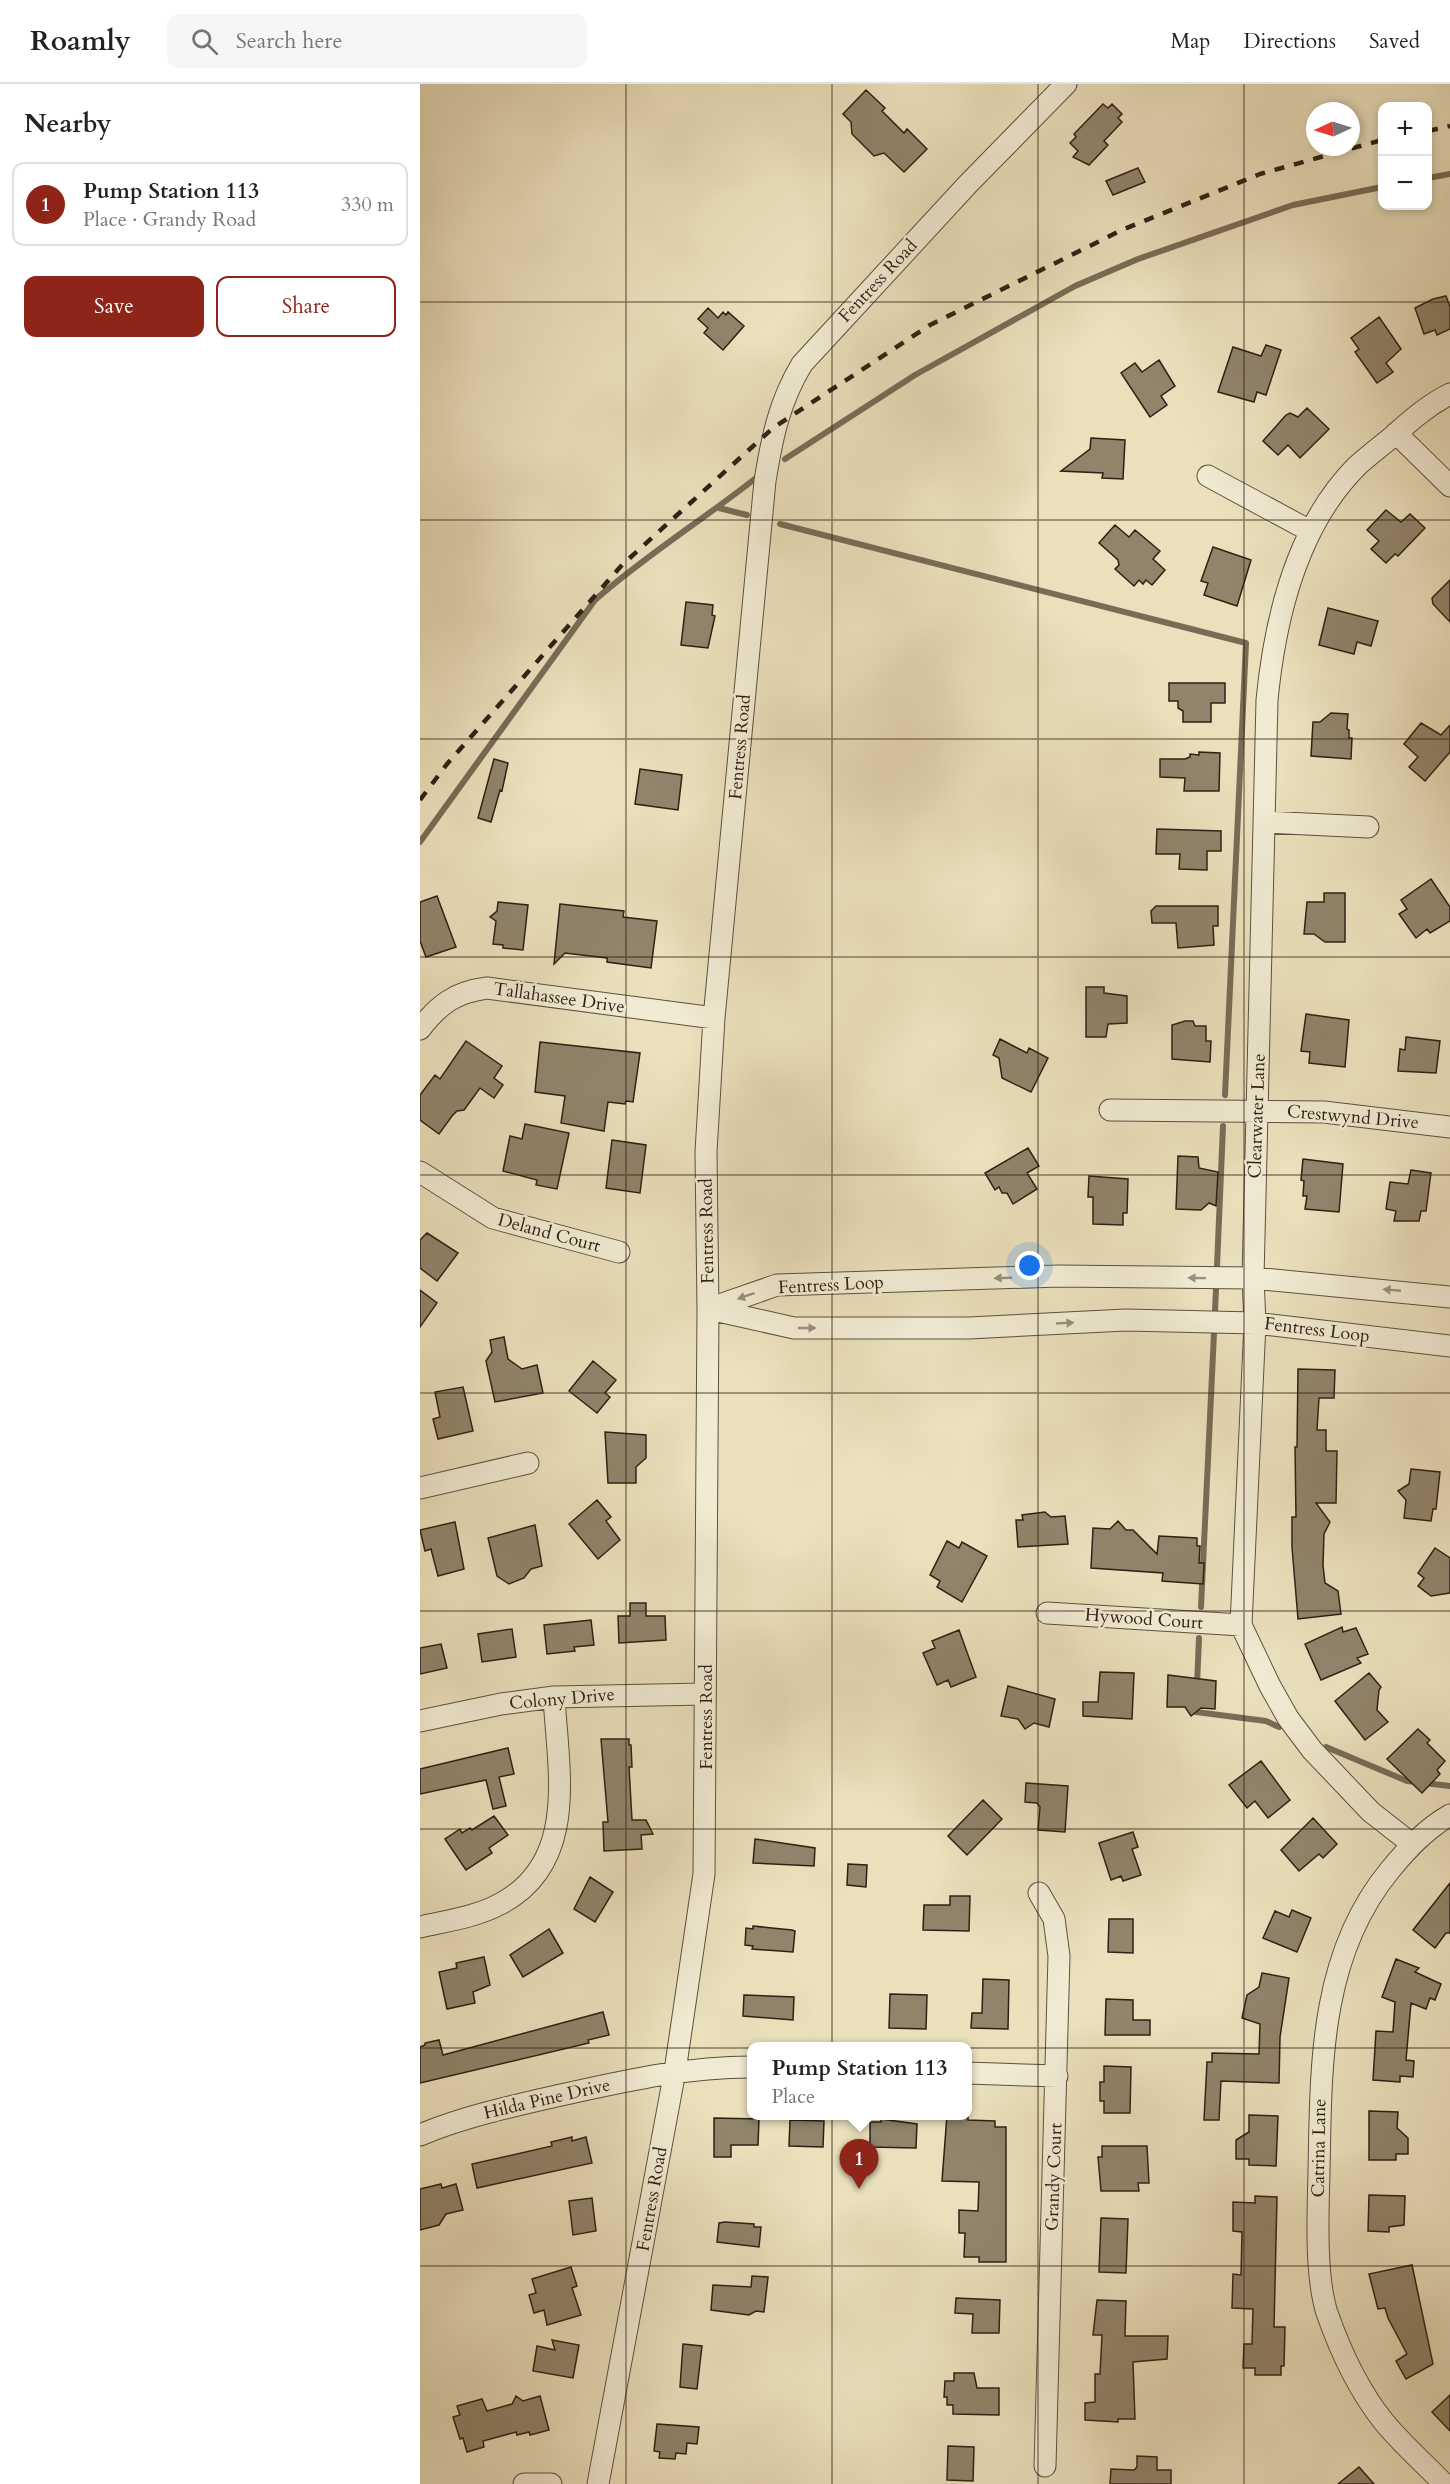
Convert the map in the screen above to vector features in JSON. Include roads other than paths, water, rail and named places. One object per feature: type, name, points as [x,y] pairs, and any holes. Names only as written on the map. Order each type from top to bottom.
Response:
[{"type":"street","name":"Fentress Road","points":[[598,2484],[675,2071],[704,1874],[707,1754],[705,1694],[708,1309],[706,1152],[714,1018],[765,481],[773,428],[781,402],[802,364],[845,315],[1066,84]]},
{"type":"street","name":"Clearwater Lane","points":[[1412,1844],[1371,1812],[1312,1749],[1288,1718],[1241,1625],[1255,1323],[1253,1278],[1267,700],[1272,652],[1281,607],[1310,531],[1356,467],[1432,402],[1450,394]]},
{"type":"street","points":[[1396,433],[1450,486]]},
{"type":"street","points":[[1208,476],[1310,531]]},
{"type":"street","points":[[1265,822],[1368,827]]},
{"type":"street","name":"Tallahassee Drive","points":[[420,1029],[434,1011],[449,998],[468,990],[488,988],[714,1018]]},
{"type":"street","name":"Crestwynd Drive","points":[[1110,1110],[1324,1112],[1450,1127]]},
{"type":"street","name":"Deland Court","points":[[420,1173],[493,1218],[618,1252]]},
{"type":"street","name":"Fentress Loop","points":[[708,1309],[777,1285],[1059,1276],[1253,1278],[1450,1297]]},
{"type":"street","name":"Fentress Loop","points":[[708,1309],[795,1328],[969,1328],[1126,1320],[1255,1323],[1450,1346]]},
{"type":"street","points":[[420,1488],[528,1463]]},
{"type":"street","name":"Hywood Court","points":[[1047,1613],[1241,1625]]},
{"type":"street","name":"Colony Drive","points":[[420,1721],[501,1704],[554,1697],[705,1694]]},
{"type":"street","points":[[420,1927],[498,1905],[522,1890],[544,1863],[558,1823],[554,1697]]},
{"type":"street","name":"Catrina Lane","points":[[1444,2484],[1384,2422],[1359,2383],[1327,2311],[1319,2257],[1320,2085],[1328,2008],[1337,1970],[1360,1912],[1412,1844],[1450,1815]]},
{"type":"street","name":"Grandy Court","points":[[1039,1893],[1054,1919],[1058,1938],[1045,2466]]},
{"type":"street","name":"Hilda Pine Drive","points":[[420,2134],[484,2112],[675,2071],[747,2067]]},
{"type":"street","points":[[972,2073],[1056,2076]]},
{"type":"street","points":[[524,2484],[551,2484]]},
{"type":"waterway","points":[[1432,177],[1450,174]]},
{"type":"waterway","points":[[785,459],[915,375],[1075,286],[1138,259],[1293,205],[1378,188]]},
{"type":"waterway","points":[[420,842],[595,600],[635,567],[761,474]]},
{"type":"waterway","points":[[719,508],[747,515]]},
{"type":"waterway","points":[[780,524],[1246,643],[1225,1095]]},
{"type":"waterway","points":[[1217,1266],[1223,1126]]},
{"type":"waterway","points":[[1215,1311],[1216,1289]]},
{"type":"waterway","points":[[1201,1607],[1214,1333]]},
{"type":"waterway","points":[[1197,1685],[1199,1638]]},
{"type":"waterway","points":[[1196,1704],[1196,1712],[1266,1721],[1279,1727]]},
{"type":"waterway","points":[[1326,1747],[1407,1781],[1450,1786]]},
{"type":"railway","points":[[1432,130],[1450,126]]},
{"type":"railway","points":[[420,800],[447,764],[622,565],[773,428],[930,325],[1122,230],[1260,174],[1378,141]]},
{"type":"place","name":"Pump Station 113","points":[[859,2189]]}]
